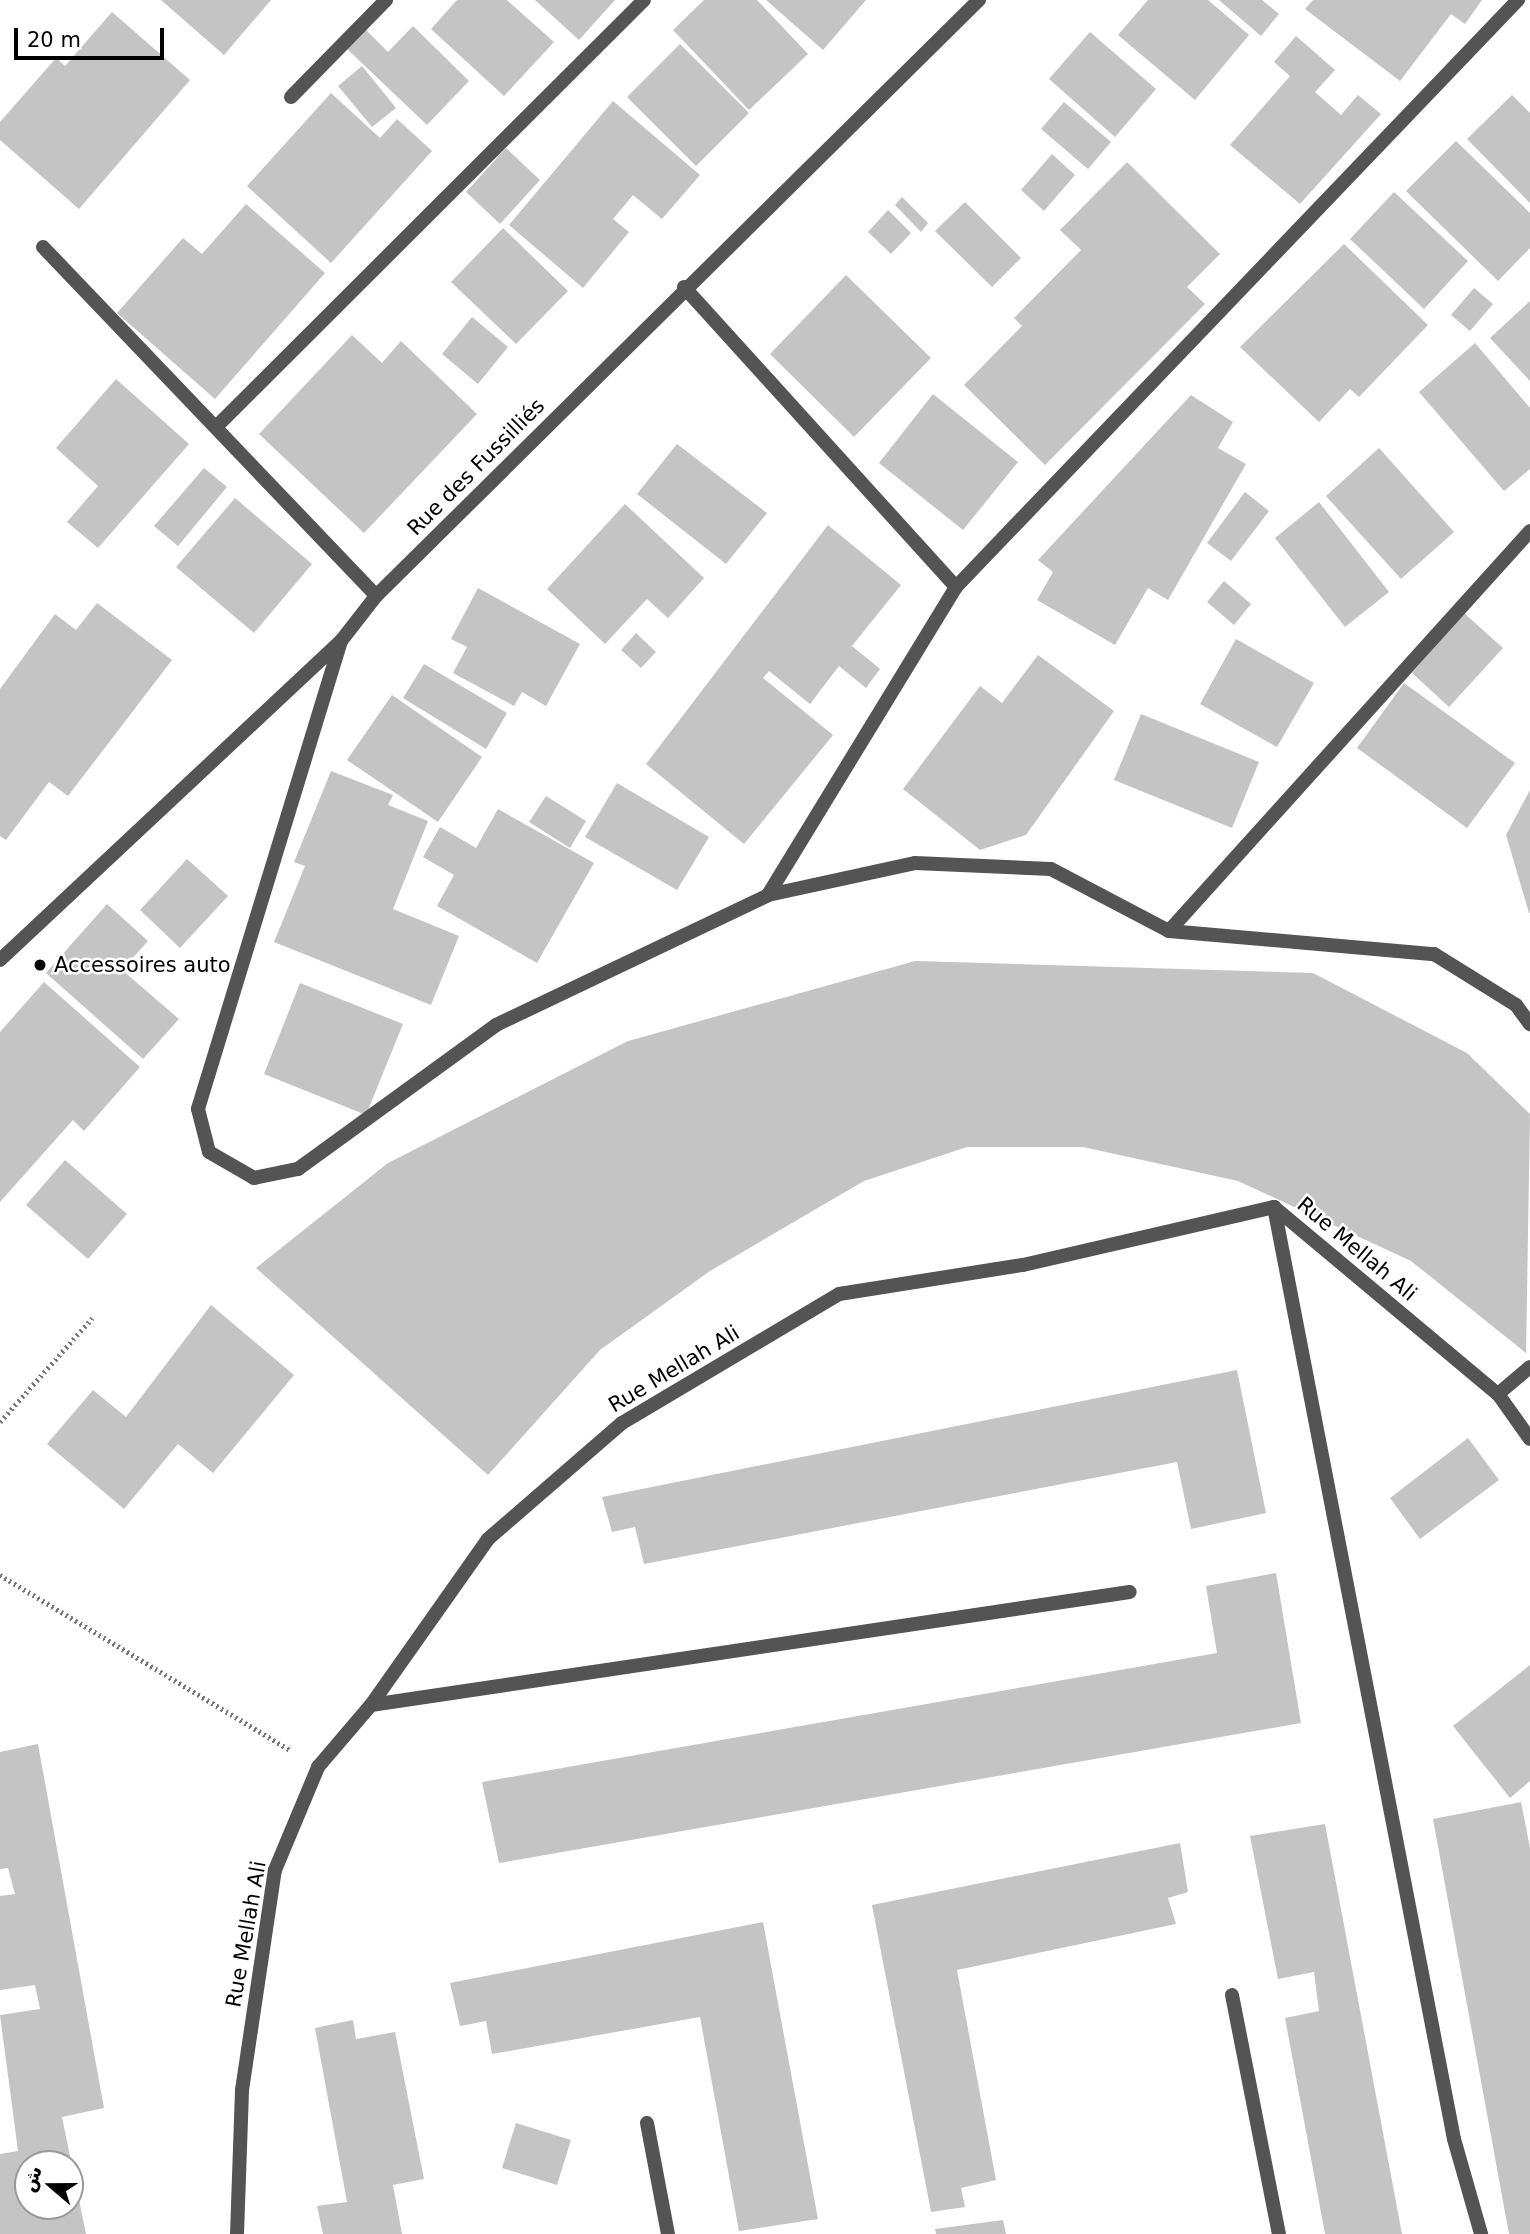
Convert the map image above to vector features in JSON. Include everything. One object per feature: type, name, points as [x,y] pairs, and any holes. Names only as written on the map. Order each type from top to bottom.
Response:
[{"type":"street","points":[[291,97],[386,0]]},
{"type":"street","points":[[217,426],[644,0]]},
{"type":"street","name":"Rue des Fussilliés","points":[[0,960],[341,641],[376,596],[684,287],[979,0]]},
{"type":"street","points":[[768,895],[956,587],[1518,0]]},
{"type":"street","points":[[43,247],[217,426],[376,596]]},
{"type":"street","points":[[684,287],[956,587]]},
{"type":"street","points":[[1169,931],[1530,531]]},
{"type":"street","points":[[341,641],[198,1109],[209,1152],[254,1178],[298,1170],[496,1025],[768,895],[915,863],[1051,869],[1169,931],[1434,954],[1516,1005],[1530,1024]]},
{"type":"street","points":[[1274,1207],[1454,2139],[1481,2234]]},
{"type":"street","name":"Rue Mellah Ali","points":[[237,2234],[242,2090],[275,1870],[318,1767],[371,1705],[488,1539],[622,1423],[839,1294],[1023,1265],[1274,1207],[1497,1394],[1530,1439]]},
{"type":"street","points":[[1497,1394],[1530,1367]]},
{"type":"street","points":[[371,1705],[1130,1592]]},
{"type":"street","points":[[1232,1994],[1279,2234]]},
{"type":"street","points":[[647,2123],[668,2234]]},
{"type":"path","points":[[0,1422],[92,1318]]},
{"type":"path","points":[[0,1575],[318,1767]]},
{"type":"building","points":[[161,0],[271,0],[224,55]]},
{"type":"building","points":[[457,0],[507,0],[554,42],[504,96],[431,29]]},
{"type":"building","points":[[535,0],[615,0],[579,40]]},
{"type":"building","points":[[704,0],[757,0],[808,54],[749,110],[673,30]]},
{"type":"building","points":[[766,0],[866,0],[823,50]]},
{"type":"building","points":[[1148,0],[1208,0],[1249,35],[1195,100],[1118,35]]},
{"type":"building","points":[[1219,0],[1262,0],[1279,14],[1261,36]]},
{"type":"building","points":[[1313,0],[1482,0],[1465,24],[1451,14],[1400,81],[1305,9]]},
{"type":"building","points":[[112,12],[190,80],[79,209],[0,140],[0,122],[56,58],[65,66]]},
{"type":"building","points":[[413,26],[469,81],[427,125],[344,46],[363,27],[388,52]]},
{"type":"building","points":[[1090,32],[1156,89],[1115,137],[1049,79]]},
{"type":"building","points":[[1296,36],[1335,70],[1315,92],[1341,115],[1358,95],[1381,114],[1300,204],[1230,145],[1290,76],[1274,62]]},
{"type":"building","points":[[680,44],[749,113],[696,166],[627,97]]},
{"type":"building","points":[[362,66],[396,108],[372,127],[338,86]]},
{"type":"building","points":[[331,93],[380,138],[397,119],[432,151],[331,263],[247,186]]},
{"type":"building","points":[[1512,95],[1530,113],[1530,203],[1467,139]]},
{"type":"building","points":[[613,101],[700,175],[662,219],[633,195],[613,219],[629,232],[583,288],[509,225]]},
{"type":"building","points":[[1064,102],[1111,142],[1088,169],[1041,129]]},
{"type":"building","points":[[1456,141],[1530,213],[1530,248],[1498,281],[1406,191]]},
{"type":"building","points":[[506,148],[540,180],[500,224],[466,192]]},
{"type":"building","points":[[1052,154],[1075,175],[1044,211],[1021,190]]},
{"type":"building","points":[[1127,162],[1220,254],[1187,287],[1205,304],[1045,465],[964,385],[1022,326],[1014,318],[1081,250],[1060,230]]},
{"type":"building","points":[[1394,192],[1468,261],[1424,309],[1350,239]]},
{"type":"building","points":[[902,197],[928,223],[921,232],[895,205]]},
{"type":"building","points":[[965,202],[1021,258],[992,287],[935,231]]},
{"type":"building","points":[[246,204],[325,273],[215,399],[117,313],[183,238],[202,254]]},
{"type":"building","points":[[888,210],[911,233],[891,254],[868,232]]},
{"type":"building","points":[[503,228],[568,291],[516,344],[451,282]]},
{"type":"building","points":[[1344,244],[1428,325],[1359,397],[1350,389],[1319,422],[1240,347]]},
{"type":"building","points":[[846,275],[931,358],[854,437],[770,354]]},
{"type":"building","points":[[1474,288],[1493,304],[1470,331],[1451,315]]},
{"type":"building","points":[[1530,301],[1530,381],[1490,338]]},
{"type":"building","points":[[472,317],[508,347],[478,384],[442,354]]},
{"type":"building","points":[[352,335],[382,363],[401,341],[477,414],[364,533],[259,434]]},
{"type":"building","points":[[1475,343],[1530,408],[1530,469],[1504,491],[1419,392]]},
{"type":"building","points":[[116,379],[189,444],[98,548],[67,522],[98,486],[56,448]]},
{"type":"building","points":[[933,394],[1018,462],[963,530],[879,463]]},
{"type":"building","points":[[1191,395],[1233,422],[1218,448],[1246,464],[1168,600],[1148,588],[1115,645],[1037,600],[1053,572],[1038,560]]},
{"type":"building","points":[[677,444],[767,513],[726,564],[637,494]]},
{"type":"building","points":[[1379,448],[1454,532],[1401,579],[1326,496]]},
{"type":"building","points":[[204,468],[227,487],[178,546],[154,526]]},
{"type":"building","points":[[1245,492],[1269,511],[1231,561],[1207,543]]},
{"type":"building","points":[[235,498],[312,564],[254,633],[176,567]]},
{"type":"building","points":[[1319,502],[1389,592],[1345,627],[1275,538]]},
{"type":"building","points":[[625,504],[704,578],[668,618],[647,599],[605,644],[547,589]]},
{"type":"building","points":[[828,525],[901,585],[852,646],[880,669],[866,688],[839,666],[810,704],[769,671],[763,678],[833,735],[744,844],[646,764]]},
{"type":"building","points":[[1224,581],[1251,604],[1234,625],[1207,602]]},
{"type":"building","points":[[478,588],[580,644],[546,706],[522,692],[514,706],[453,673],[467,647],[451,639]]},
{"type":"building","points":[[97,603],[172,660],[68,796],[49,782],[6,840],[0,836],[0,689],[55,614],[76,630]]},
{"type":"building","points":[[1464,613],[1503,648],[1449,707],[1412,673]]},
{"type":"building","points":[[636,633],[656,652],[641,668],[621,650]]},
{"type":"building","points":[[1236,639],[1314,683],[1277,747],[1200,704]]},
{"type":"building","points":[[1038,655],[1114,711],[1026,835],[980,850],[903,789],[980,686],[1002,703]]},
{"type":"building","points":[[424,664],[507,713],[486,749],[403,698]]},
{"type":"building","points":[[1404,683],[1515,763],[1467,828],[1357,748]]},
{"type":"building","points":[[392,695],[482,757],[438,822],[347,760]]},
{"type":"building","points":[[1141,714],[1259,762],[1232,828],[1114,780]]},
{"type":"building","points":[[331,771],[393,795],[388,805],[428,821],[393,909],[459,936],[431,1005],[274,942],[305,866],[294,862]]},
{"type":"building","points":[[617,783],[709,837],[677,890],[585,837]]},
{"type":"building","points":[[1530,790],[1530,913],[1529,913],[1506,835]]},
{"type":"building","points":[[546,796],[586,821],[570,848],[529,822]]},
{"type":"building","points":[[498,809],[594,863],[537,963],[437,906],[454,875],[423,857],[440,827],[476,848]]},
{"type":"building","points":[[187,859],[228,896],[180,948],[140,910]]},
{"type":"building","points":[[107,904],[148,941],[122,970],[179,1019],[143,1059],[46,973]]},
{"type":"building","points":[[915,961],[1313,973],[1467,1053],[1530,1114],[1526,1353],[1411,1261],[1238,1181],[1083,1147],[967,1147],[864,1181],[710,1271],[600,1350],[488,1475],[256,1268],[388,1163],[628,1041]]},
{"type":"building","points":[[44,982],[140,1067],[84,1131],[73,1120],[0,1202],[0,1032]]},
{"type":"building","points":[[300,983],[403,1024],[366,1115],[264,1074]]},
{"type":"building","points":[[65,1160],[127,1214],[88,1259],[26,1205]]},
{"type":"building","points":[[211,1305],[294,1375],[213,1473],[178,1444],[124,1509],[47,1444],[93,1390],[126,1417]]},
{"type":"building","points":[[1237,1370],[1266,1513],[1191,1529],[1177,1462],[644,1564],[635,1527],[612,1532],[602,1497]]},
{"type":"building","points":[[1468,1438],[1499,1480],[1420,1539],[1390,1498]]},
{"type":"building","points":[[1276,1573],[1301,1723],[499,1863],[482,1782],[1217,1653],[1206,1586]]},
{"type":"building","points":[[1530,1665],[1530,1781],[1510,1798],[1453,1726]]},
{"type":"building","points":[[38,1744],[104,2108],[62,2117],[69,2150],[18,2150],[0,2015],[40,2009],[35,1985],[0,1990],[0,1896],[15,1894],[8,1868],[0,1869],[0,1752]]},
{"type":"building","points":[[1521,1802],[1530,1848],[1530,2234],[1509,2234],[1433,1819]]},
{"type":"building","points":[[1325,1824],[1402,2234],[1325,2234],[1285,2018],[1319,2011],[1314,1972],[1278,1979],[1250,1836]]},
{"type":"building","points":[[1180,1843],[1188,1892],[1168,1898],[1176,1924],[957,1970],[996,2180],[961,2188],[965,2207],[931,2212],[872,1905]]},
{"type":"building","points":[[763,1922],[818,2219],[739,2231],[700,2017],[492,2054],[486,2021],[460,2026],[450,1983]]},
{"type":"building","points":[[353,2020],[356,2039],[395,2032],[424,2179],[393,2185],[402,2234],[323,2234],[317,2206],[347,2202],[315,2028]]},
{"type":"building","points":[[516,2123],[571,2140],[557,2185],[502,2168]]},
{"type":"building","points":[[14,2152],[14,2220],[83,2220],[86,2234],[0,2234],[0,2154]]},
{"type":"building","points":[[1003,2220],[1006,2234],[936,2234],[935,2229]]},
{"type":"place","name":"Accessoires auto","points":[[40,965]]}]
